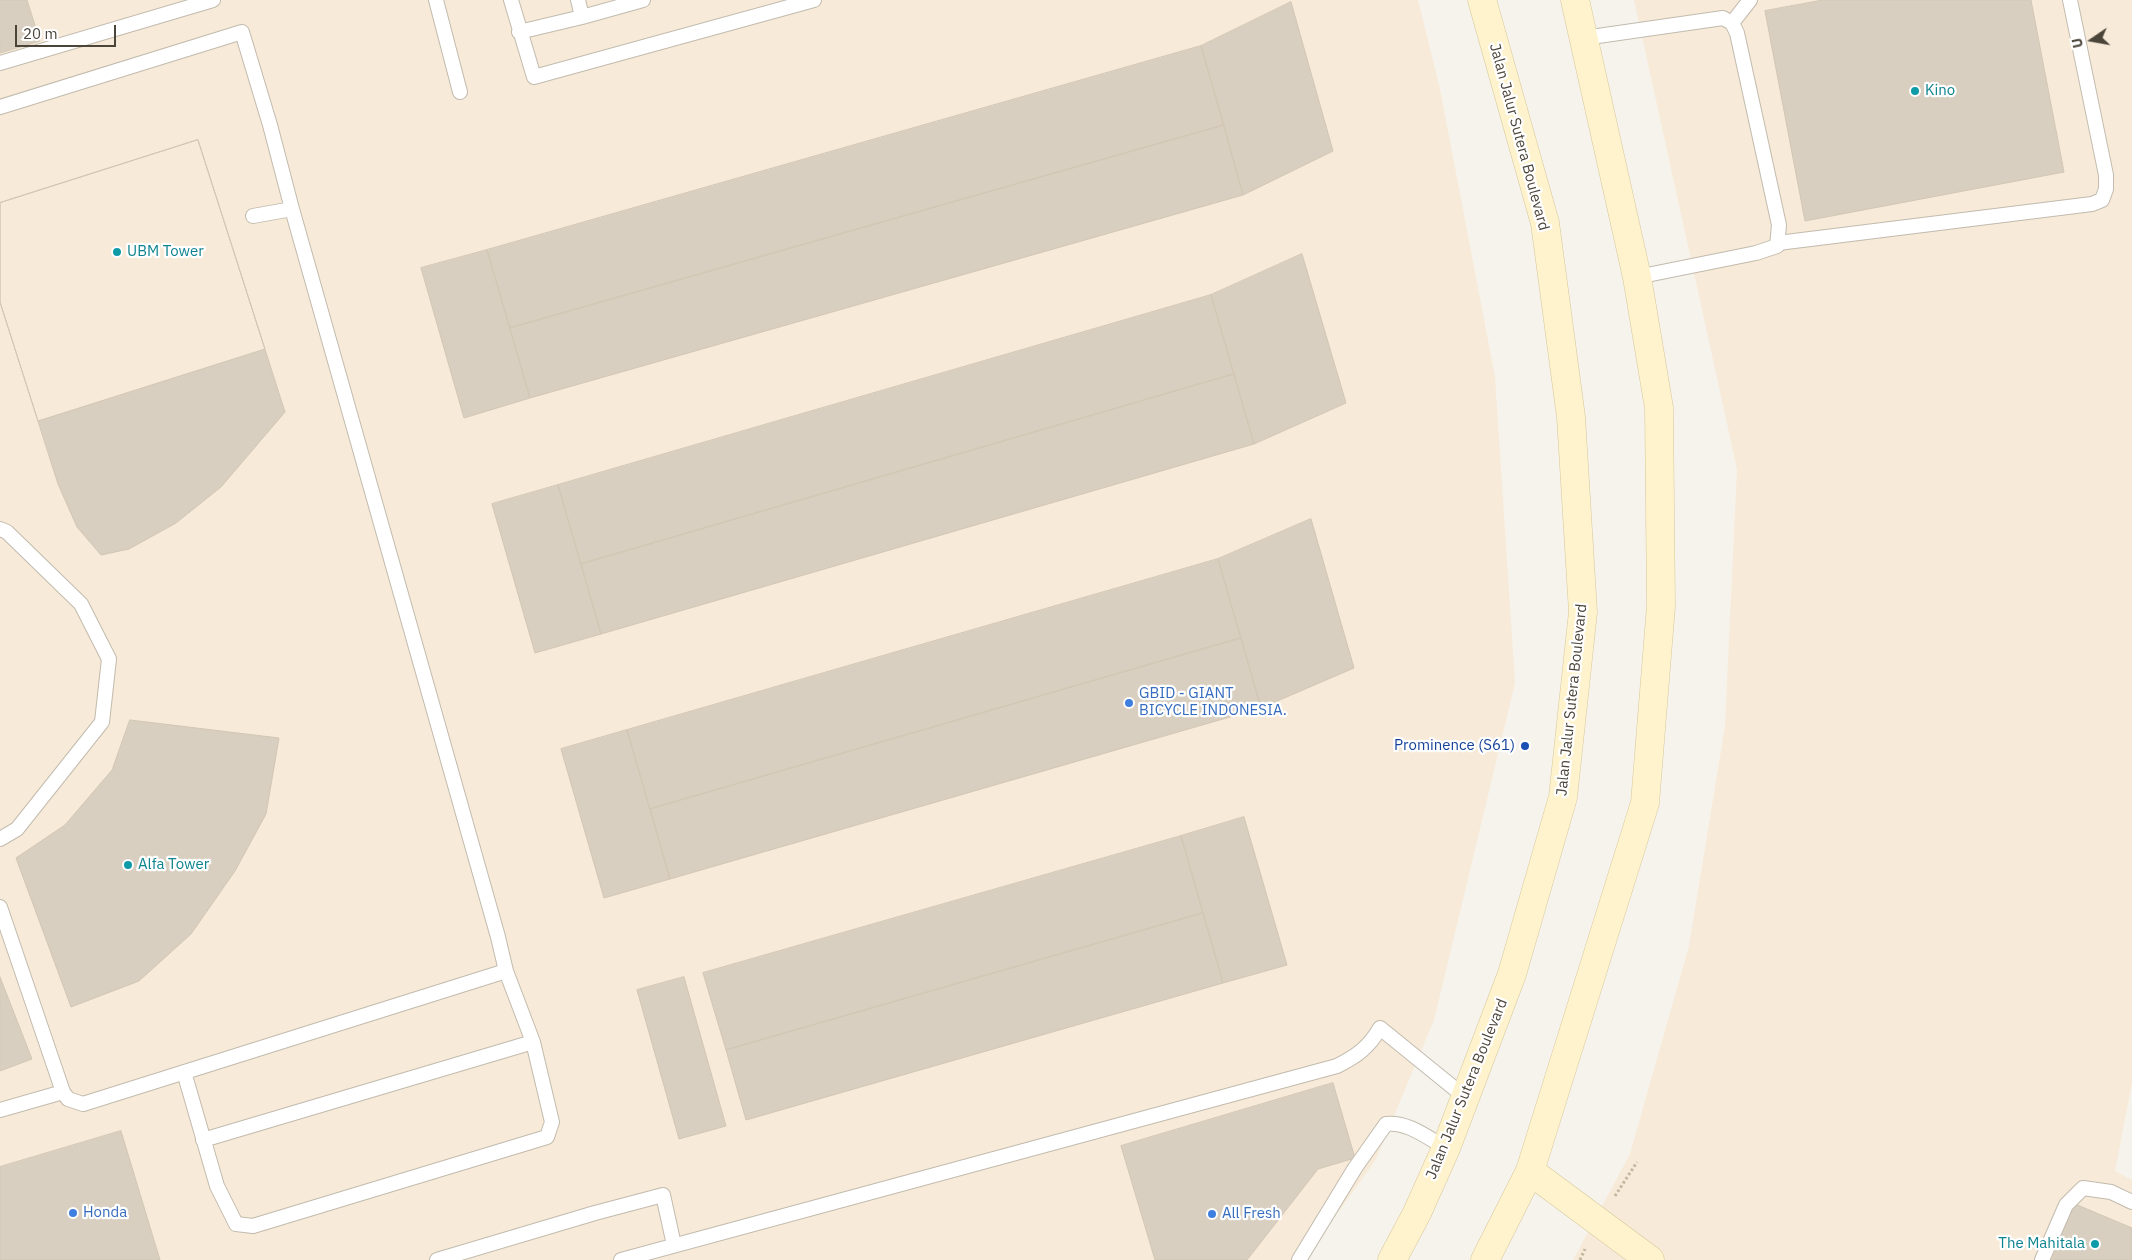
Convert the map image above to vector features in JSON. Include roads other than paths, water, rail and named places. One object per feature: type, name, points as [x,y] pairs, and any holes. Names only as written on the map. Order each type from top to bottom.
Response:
[{"type":"main road","name":"Jalan Jalur Sutera Boulevard","points":[[1392,1260],[1417,1213],[1446,1148],[1512,974],[1563,797],[1583,612],[1571,417],[1545,223],[1482,0]]},
{"type":"main road","points":[[1485,1260],[1530,1171],[1645,804],[1661,606],[1659,408],[1637,277],[1575,0]]},
{"type":"main road","points":[[1530,1171],[1650,1260]]},
{"type":"lane","points":[[0,63],[213,0]]},
{"type":"lane","points":[[436,0],[460,92]]},
{"type":"lane","points":[[511,0],[534,77],[768,6],[814,0]]},
{"type":"lane","points":[[578,0],[582,17]]},
{"type":"lane","points":[[519,32],[643,0]]},
{"type":"lane","points":[[1732,23],[1750,0]]},
{"type":"lane","points":[[1778,243],[2092,204],[2102,200],[2106,188],[2106,175],[2070,0]]},
{"type":"lane","points":[[1584,38],[1723,18],[1732,23],[1737,33],[1779,225],[1778,246],[1756,253],[1637,277]]},
{"type":"lane","points":[[0,107],[242,32],[270,125],[506,971],[534,1042],[552,1122],[547,1137],[253,1226],[236,1224],[217,1186],[184,1072]]},
{"type":"lane","points":[[253,216],[292,209]]},
{"type":"lane","points":[[0,529],[7,532],[81,604],[109,659],[102,722],[17,829],[0,839]]},
{"type":"lane","points":[[0,907],[63,1092],[68,1099],[83,1104],[506,971]]},
{"type":"lane","points":[[621,1260],[1337,1066],[1358,1056],[1371,1042],[1380,1028],[1465,1097]]},
{"type":"lane","points":[[203,1140],[534,1042]]},
{"type":"lane","points":[[0,1110],[63,1092]]},
{"type":"lane","points":[[1299,1260],[1359,1162],[1386,1124],[1395,1122],[1408,1127],[1446,1148]]},
{"type":"lane","points":[[2042,1260],[2066,1205],[2083,1188],[2111,1192],[2132,1202]]},
{"type":"lane","points":[[437,1260],[595,1212],[662,1195],[674,1245]]},
{"type":"place","name":"Kino","points":[[1915,91]]},
{"type":"place","name":"UBM Tower","points":[[117,252]]},
{"type":"place","name":"GBID - GIANT BICYCLE INDONESIA.","points":[[1129,703]]},
{"type":"place","name":"Prominence (S61)","points":[[1525,746]]},
{"type":"place","name":"Alfa Tower","points":[[128,865]]},
{"type":"place","name":"Honda","points":[[73,1213]]},
{"type":"place","name":"All Fresh","points":[[1212,1214]]},
{"type":"place","name":"The Mahitala","points":[[2095,1244]]}]
